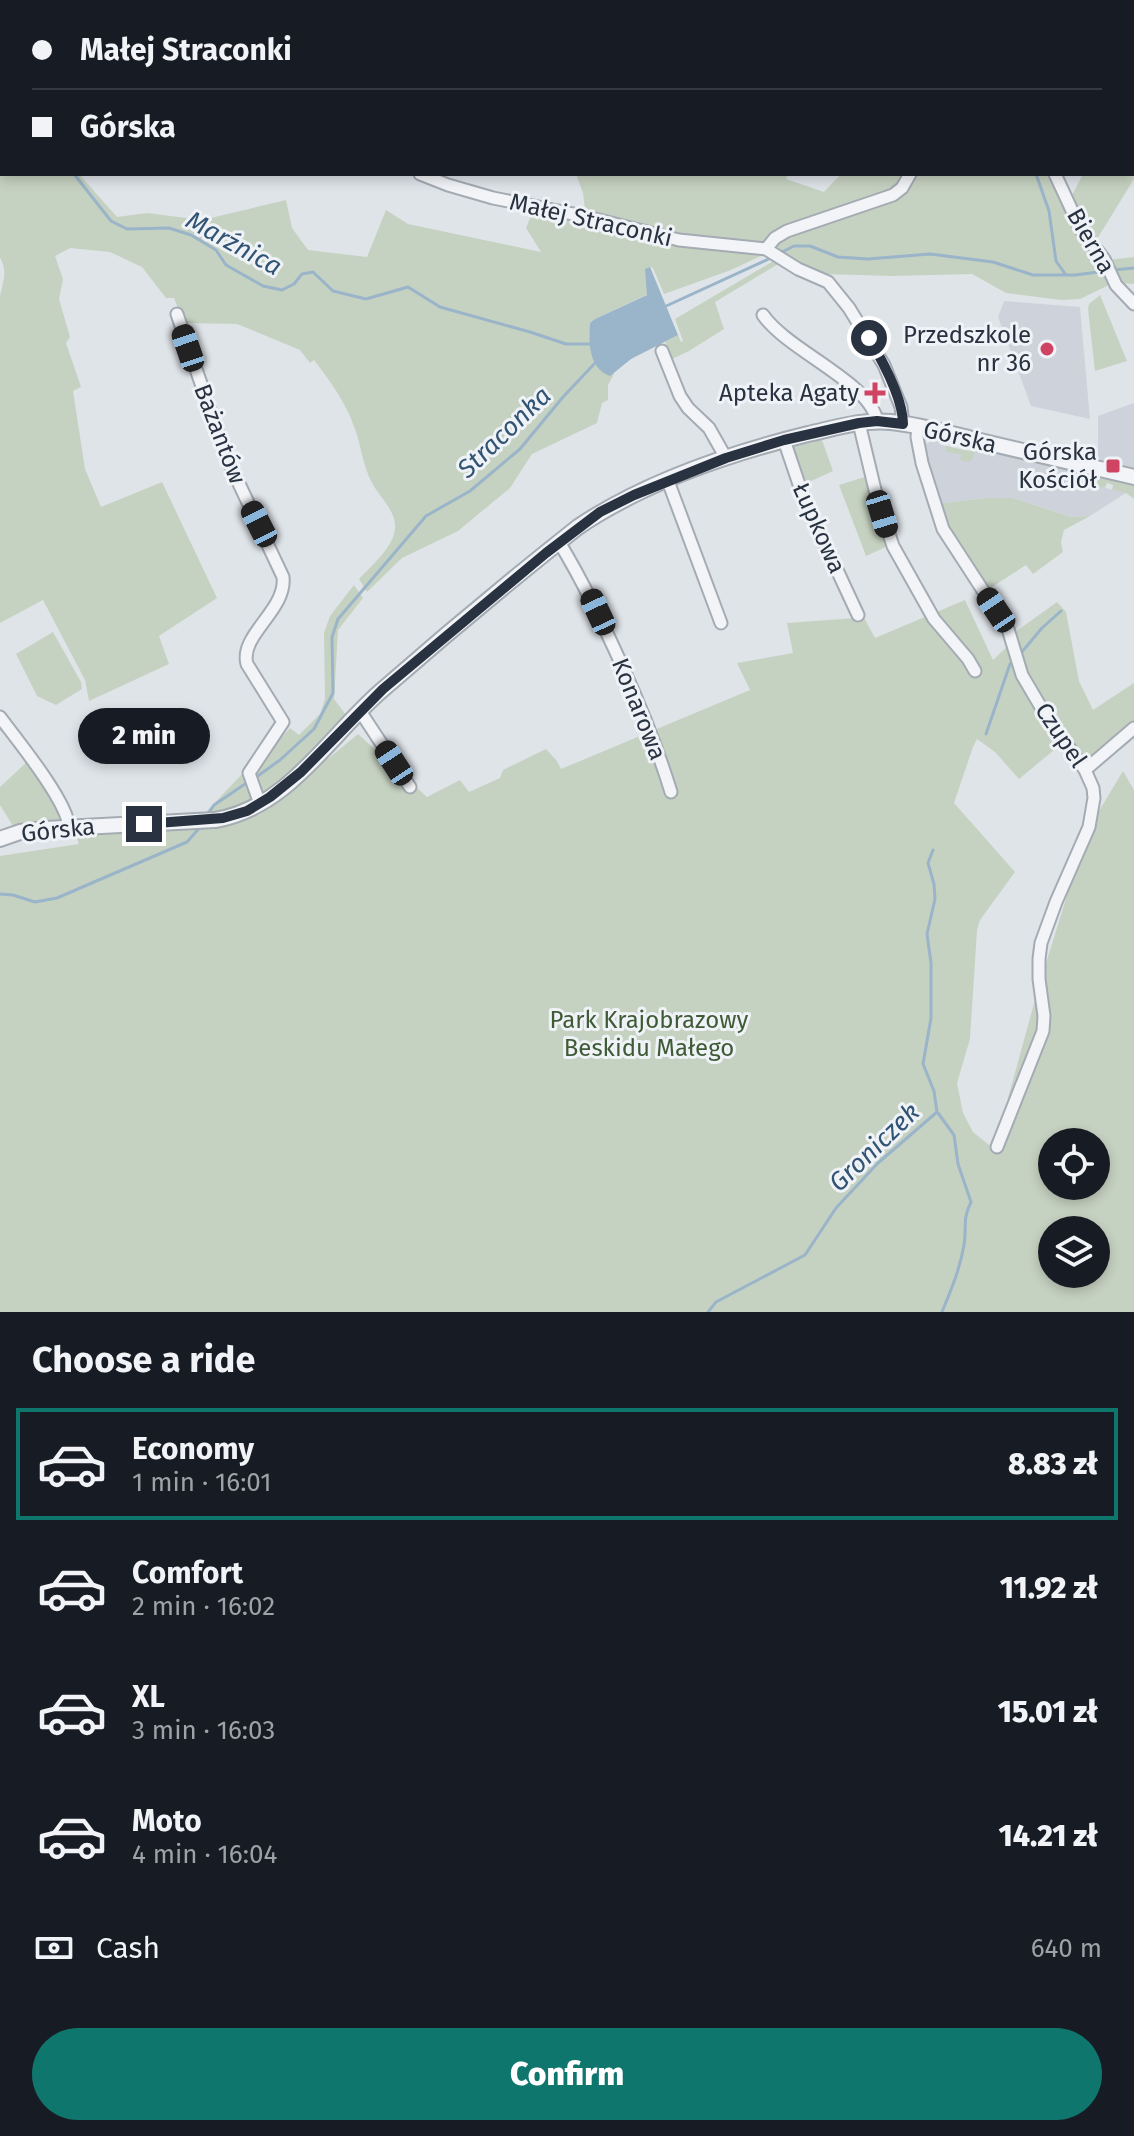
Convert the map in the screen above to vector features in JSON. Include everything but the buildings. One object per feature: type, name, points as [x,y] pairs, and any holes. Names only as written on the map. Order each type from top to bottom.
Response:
[{"type":"street","name":"Małej Straconki","points":[[425,176],[493,198],[679,240],[768,250],[828,282],[849,308],[884,365],[911,425]]},
{"type":"street","points":[[768,250],[775,238],[787,231],[893,195],[909,176]]},
{"type":"street","name":"Bierna","points":[[1056,176],[1081,230],[1104,259],[1116,285],[1134,304]]},
{"type":"street","name":"Bażantów","points":[[177,314],[226,456],[283,581],[280,596],[245,656],[283,722],[252,767],[251,780],[260,804]]},
{"type":"street","points":[[763,315],[786,339],[829,368],[870,404],[877,421]]},
{"type":"street","points":[[662,351],[680,396],[709,428],[726,458]]},
{"type":"street","name":"Górska","points":[[0,839],[33,830],[215,820],[260,804],[292,781],[360,711],[412,664],[559,542],[600,512],[726,458],[784,440],[877,421],[911,425],[1134,477]]},
{"type":"street","points":[[859,423],[876,494],[893,546],[934,619],[975,671]]},
{"type":"street","name":"Czupel","points":[[911,425],[943,529],[1008,629],[1017,664],[1028,686],[1085,770],[1094,792],[1092,816],[1041,943],[1039,969],[1043,1031],[997,1147]]},
{"type":"street","name":"Łupkowa","points":[[784,440],[804,499],[858,615]]},
{"type":"street","points":[[668,481],[721,623]]},
{"type":"street","name":"Konarowa","points":[[559,542],[577,570],[607,632],[654,739],[671,792]]},
{"type":"street","points":[[360,711],[410,787]]},
{"type":"street","points":[[0,717],[46,781],[67,816],[69,827]]},
{"type":"street","points":[[1085,770],[1134,728]]},
{"type":"shaded area","name":"Przedszkole nr 36","points":[[1004,301],[1080,307],[1090,419],[1031,406],[998,317]]},
{"type":"shaded area","points":[[1134,403],[1134,469],[1098,460],[1098,416]]},
{"type":"shaded area","points":[[929,438],[941,445],[969,451],[974,448],[1099,478],[1097,486],[1126,493],[1090,516],[1071,517],[1013,498],[936,504],[922,444],[929,443]]},
{"type":"green space","points":[[0,176],[81,176],[117,217],[147,213],[202,220],[286,200],[292,228],[308,250],[367,257],[386,210],[408,224],[541,252],[526,228],[532,213],[560,216],[624,231],[627,235],[765,254],[664,294],[650,267],[648,294],[590,323],[610,375],[615,372],[608,385],[608,400],[602,403],[597,423],[532,454],[510,488],[458,531],[402,558],[367,592],[359,579],[388,547],[395,532],[394,518],[368,475],[347,410],[314,360],[310,363],[300,350],[237,324],[184,323],[174,298],[166,298],[142,267],[110,252],[70,248],[55,256],[63,279],[59,299],[70,337],[66,343],[81,387],[73,391],[85,469],[101,507],[162,482],[217,598],[159,636],[169,664],[89,701],[85,680],[43,600],[0,623],[0,296],[4,272],[0,258]]},
{"type":"green space","points":[[577,176],[788,176],[786,179],[824,192],[839,176],[906,176],[897,189],[763,242],[710,241],[645,228],[585,210]]},
{"type":"green space","points":[[912,176],[1054,176],[1102,260],[1111,284],[1080,299],[1061,300],[1006,293],[972,274],[823,274],[777,252],[778,242],[784,237],[888,201]]},
{"type":"green space","points":[[1082,176],[1134,176],[1094,244],[1070,199]]},
{"type":"green space","points":[[1134,257],[1134,284],[1119,283],[1108,260]]},
{"type":"green space","points":[[775,260],[780,263],[715,302],[724,329],[672,359],[665,342],[678,335],[683,341],[675,319]]},
{"type":"green space","points":[[1100,295],[1127,361],[1095,371],[1088,309],[1089,304]]},
{"type":"green space","points":[[822,440],[833,471],[807,483],[792,447]]},
{"type":"green space","points":[[946,446],[969,451],[976,448],[972,460],[968,462],[960,460],[961,455],[945,451]]},
{"type":"green space","points":[[868,476],[890,545],[866,556],[839,485]]},
{"type":"green space","points":[[1099,478],[1134,486],[1134,499],[1126,493],[1112,490],[1113,485],[1107,483],[1105,488],[1096,486]]},
{"type":"green space","points":[[1013,498],[1071,517],[1090,516],[1064,530],[1061,542],[1063,552],[1033,574],[1026,565],[986,591],[962,556],[936,504]]},
{"type":"green space","points":[[354,585],[363,598],[338,630],[334,699],[346,715],[296,768],[261,794],[253,772],[265,755],[290,728],[299,735],[320,714],[325,699],[324,633],[330,616]]},
{"type":"green space","name":"Park Krajobrazowy Beskidu Małego","points":[[965,600],[993,660],[1010,644],[1068,752],[1066,754],[1059,746],[1019,779],[995,752],[977,739],[954,803],[1015,872],[980,920],[977,930],[970,1039],[957,1083],[963,1113],[973,1132],[994,1149],[1038,989],[1087,831],[1123,771],[1134,790],[1134,1312],[0,1312],[0,856],[79,844],[76,836],[198,826],[209,828],[257,813],[259,815],[305,778],[326,756],[329,758],[358,734],[427,797],[460,780],[469,792],[500,778],[503,770],[546,749],[561,769],[750,690],[737,663],[793,653],[787,623],[863,616],[875,638]]},
{"type":"green space","points":[[1057,602],[1066,612],[1079,681],[1093,710],[1134,683],[1134,722],[1088,762],[1084,760],[1086,756],[1071,745],[1031,685],[1015,636],[1018,630]]},
{"type":"green space","points":[[53,632],[82,689],[56,705],[37,696],[16,654]]},
{"type":"green space","points":[[29,760],[63,819],[13,826],[0,805],[0,787]]},
{"type":"green space","points":[[243,773],[254,799],[234,808],[205,813]]},
{"type":"water","points":[[650,267],[678,335],[631,359],[610,376],[594,361],[590,346],[590,323],[647,295],[645,269]]},
{"type":"waterway","name":"Marźnica","points":[[76,176],[111,221],[127,229],[169,228],[191,235],[216,250],[226,265],[263,286],[282,290],[294,284],[302,274],[313,272],[333,291],[366,299],[408,287],[440,307],[566,344],[590,344]]},
{"type":"waterway","points":[[1037,176],[1049,211],[1056,261],[1066,275]]},
{"type":"waterway","name":"Straconka","points":[[780,253],[794,246],[810,246],[838,257],[868,259],[930,254],[993,262],[1033,275],[1106,271]]},
{"type":"waterway","name":"Straconka","points":[[664,307],[773,257]]},
{"type":"waterway","name":"Straconka","points":[[1113,270],[1134,268]]},
{"type":"waterway","name":"Straconka","points":[[255,778],[314,729],[333,693],[332,637],[338,619],[426,516],[470,491],[520,449],[596,362]]},
{"type":"waterway","name":"Groniczek","points":[[1021,653],[1061,611]]},
{"type":"waterway","points":[[986,734],[1010,664]]},
{"type":"waterway","name":"Straconka","points":[[208,814],[214,805],[248,782]]},
{"type":"waterway","name":"Straconka","points":[[0,894],[35,902],[57,898],[187,842],[203,824]]},
{"type":"waterway","name":"Groniczek","points":[[708,1312],[716,1302],[805,1255],[836,1208],[878,1163],[937,1112],[934,1091],[923,1064],[931,1018],[931,963],[927,934],[935,899],[928,863],[933,850]]},
{"type":"waterway","points":[[938,1113],[954,1135],[958,1164],[971,1202],[960,1262],[942,1312]]},
{"type":"place","name":"Przedszkole nr 36","points":[[1047,349]]},
{"type":"place","name":"Apteka Agaty","points":[[875,393]]},
{"type":"place","name":"Górska Kościół","points":[[1113,466]]},
{"type":"route","points":[[144,824],[223,818],[247,811],[270,797],[292,781],[383,689],[600,512],[634,495],[753,448],[859,423],[877,421],[903,424],[903,415],[884,365],[869,338]]}]
